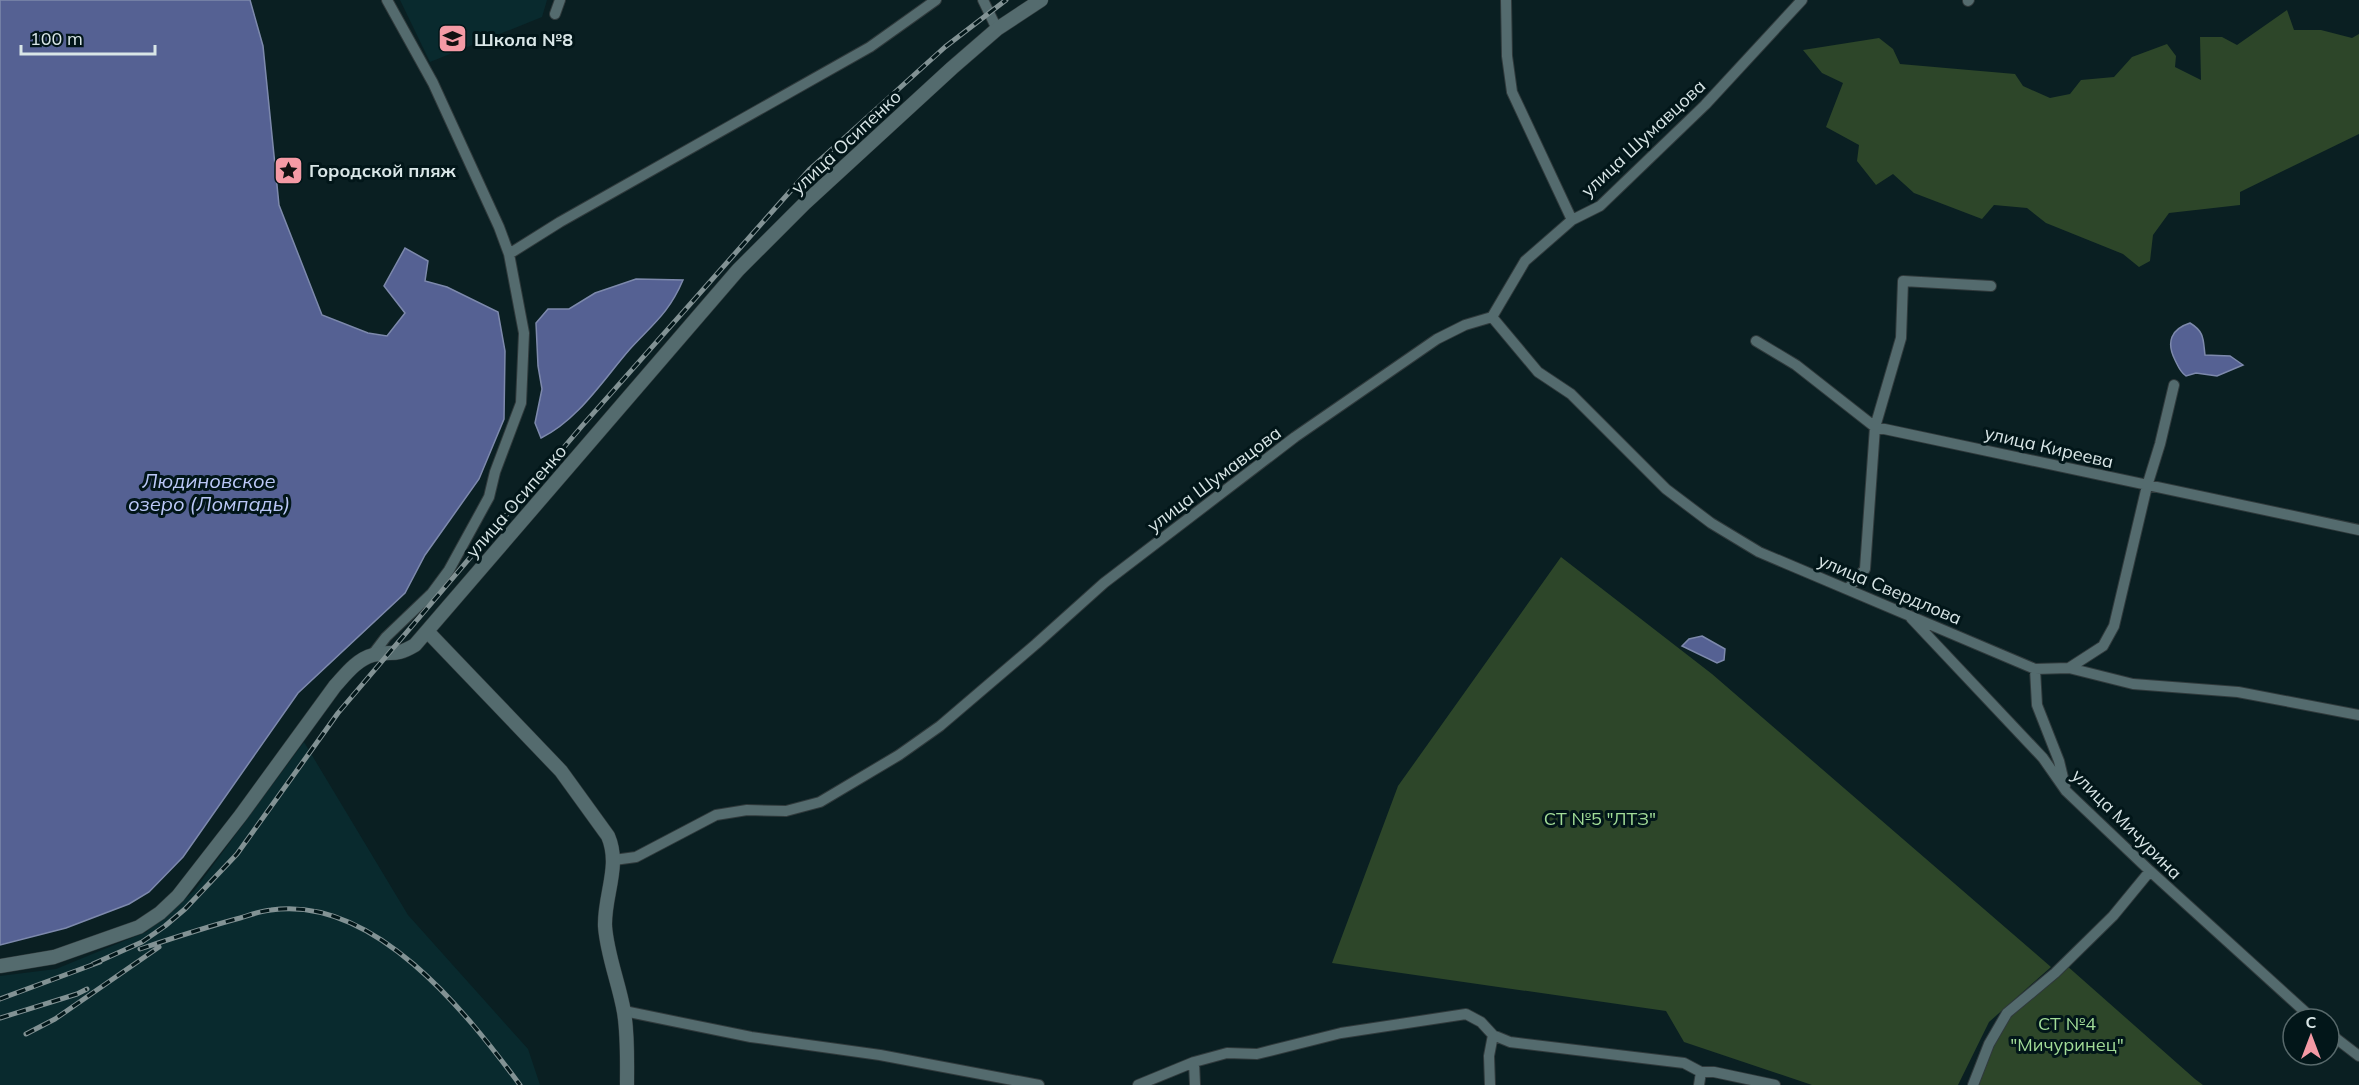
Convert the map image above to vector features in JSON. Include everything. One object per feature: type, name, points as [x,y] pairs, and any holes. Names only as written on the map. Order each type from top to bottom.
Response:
[{"type":"street","points":[[0,966],[54,957],[139,927],[160,913],[178,896],[241,815],[335,686],[362,659],[373,654],[386,637],[432,593],[449,570],[489,497],[495,472],[520,403],[524,333],[509,254],[442,102],[387,0]]},
{"type":"street","points":[[555,14],[560,0]]},
{"type":"street","points":[[509,254],[560,222],[870,47],[936,0]]},
{"type":"street","points":[[984,0],[997,29]]},
{"type":"street","name":"улица Осипенко","points":[[373,654],[401,654],[415,645],[738,270],[805,203],[997,29],[1041,0]]},
{"type":"street","points":[[1506,0],[1507,56],[1512,92],[1572,220]]},
{"type":"street","name":"улица Шумавцова","points":[[614,860],[636,857],[716,815],[747,810],[786,811],[820,802],[899,755],[940,726],[1104,583],[1295,437],[1437,339],[1465,325],[1492,317],[1525,261],[1572,220],[1600,206],[1705,105],[1802,0]]},
{"type":"street","points":[[1848,589],[1864,569],[1875,427],[1901,338],[1903,281],[1991,286]]},
{"type":"street","name":"улица Свердлова","points":[[1492,317],[1538,372],[1571,394],[1666,489],[1711,523],[1759,552],[2035,669],[2070,668],[2133,684],[2238,692],[2359,715]]},
{"type":"street","name":"улица Киреева","points":[[1756,341],[1796,365],[1875,427],[2359,530]]},
{"type":"street","points":[[2070,668],[2103,646],[2114,626],[2174,385]]},
{"type":"street","name":"улица Мичурина","points":[[1907,613],[2043,759],[2066,791],[2300,1007]]},
{"type":"street","points":[[427,631],[561,771],[608,836],[613,848],[614,860],[605,926],[624,1011],[628,1046],[627,1085]]},
{"type":"street","points":[[2035,669],[2037,705],[2059,761],[2066,791]]},
{"type":"street","points":[[1973,1085],[1989,1044],[2007,1012],[2055,974],[2113,916],[2150,871]]},
{"type":"street","points":[[624,1011],[751,1037],[880,1055],[1039,1085]]},
{"type":"street","points":[[1138,1085],[1194,1062],[1227,1053],[1257,1054],[1341,1033],[1466,1014],[1482,1022],[1493,1035],[1510,1042],[1684,1064],[1701,1072],[1714,1071],[1775,1085]]},
{"type":"street","points":[[1490,1085],[1489,1056],[1493,1035]]},
{"type":"street","points":[[2341,1042],[2359,1056]]},
{"type":"street","points":[[1194,1062],[1195,1085]]},
{"type":"street","points":[[1699,1085],[1701,1072]]},
{"type":"shaded area","name":"Школа №8","points":[[400,0],[547,0],[542,17],[430,62]]},
{"type":"shaded area","points":[[304,742],[408,915],[528,1049],[540,1085],[0,1085],[0,976],[56,969],[146,932],[194,891]]},
{"type":"green space","points":[[2287,10],[2294,30],[2321,30],[2352,38],[2359,34],[2359,134],[2240,192],[2240,205],[2169,213],[2153,235],[2150,261],[2139,267],[2123,254],[2046,223],[2027,208],[1994,205],[1982,219],[1914,193],[1893,174],[1876,185],[1857,161],[1859,145],[1826,127],[1843,83],[1822,73],[1803,50],[1879,38],[1893,49],[1900,64],[2015,74],[2023,86],[2050,98],[2070,94],[2081,80],[2114,77],[2132,57],[2167,44],[2176,56],[2175,67],[2201,80],[2200,37],[2222,37],[2237,45]]},
{"type":"green space","name":"СТ №5 \"ЛТЗ\"","points":[[1561,557],[1712,674],[2051,967],[1989,1022],[1958,1085],[1812,1085],[1684,1042],[1666,1011],[1332,963],[1398,786]]},
{"type":"green space","name":"СТ №4 \"Мичуринец\"","points":[[2066,965],[2203,1085],[1978,1085],[2005,1019]]},
{"type":"water","name":"Людиновское озеро (Ломпадь)","points":[[0,0],[250,0],[263,46],[279,205],[322,315],[368,333],[387,336],[405,313],[384,286],[405,248],[428,261],[425,281],[447,287],[498,312],[505,351],[504,419],[479,479],[425,555],[405,593],[298,693],[183,857],[149,892],[129,904],[66,928],[0,945]]},
{"type":"water","points":[[636,279],[683,280],[666,310],[589,398],[567,421],[541,438],[535,423],[542,389],[538,366],[536,323],[548,309],[569,309],[595,293]]},
{"type":"water","points":[[2190,323],[2201,333],[2205,355],[2230,356],[2243,365],[2217,376],[2196,373],[2186,376],[2179,369],[2172,353],[2171,342],[2178,329]]},
{"type":"water","points":[[1702,636],[1725,649],[1724,660],[1717,663],[1682,646],[1689,639]]},
{"type":"railway","points":[[93,964],[142,942],[185,909],[237,854],[338,713],[582,426],[810,169],[945,47],[1006,0]]},
{"type":"railway","points":[[140,949],[271,910],[309,910],[346,921],[381,940],[414,964],[473,1025],[520,1085]]},
{"type":"railway","points":[[26,1034],[55,1019],[159,947]]},
{"type":"railway","points":[[0,999],[100,962]]},
{"type":"railway","points":[[0,1018],[87,989]]},
{"type":"place","name":"Школа №8","points":[[453,39]]},
{"type":"place","name":"Городской пляж","points":[[288,170]]}]
